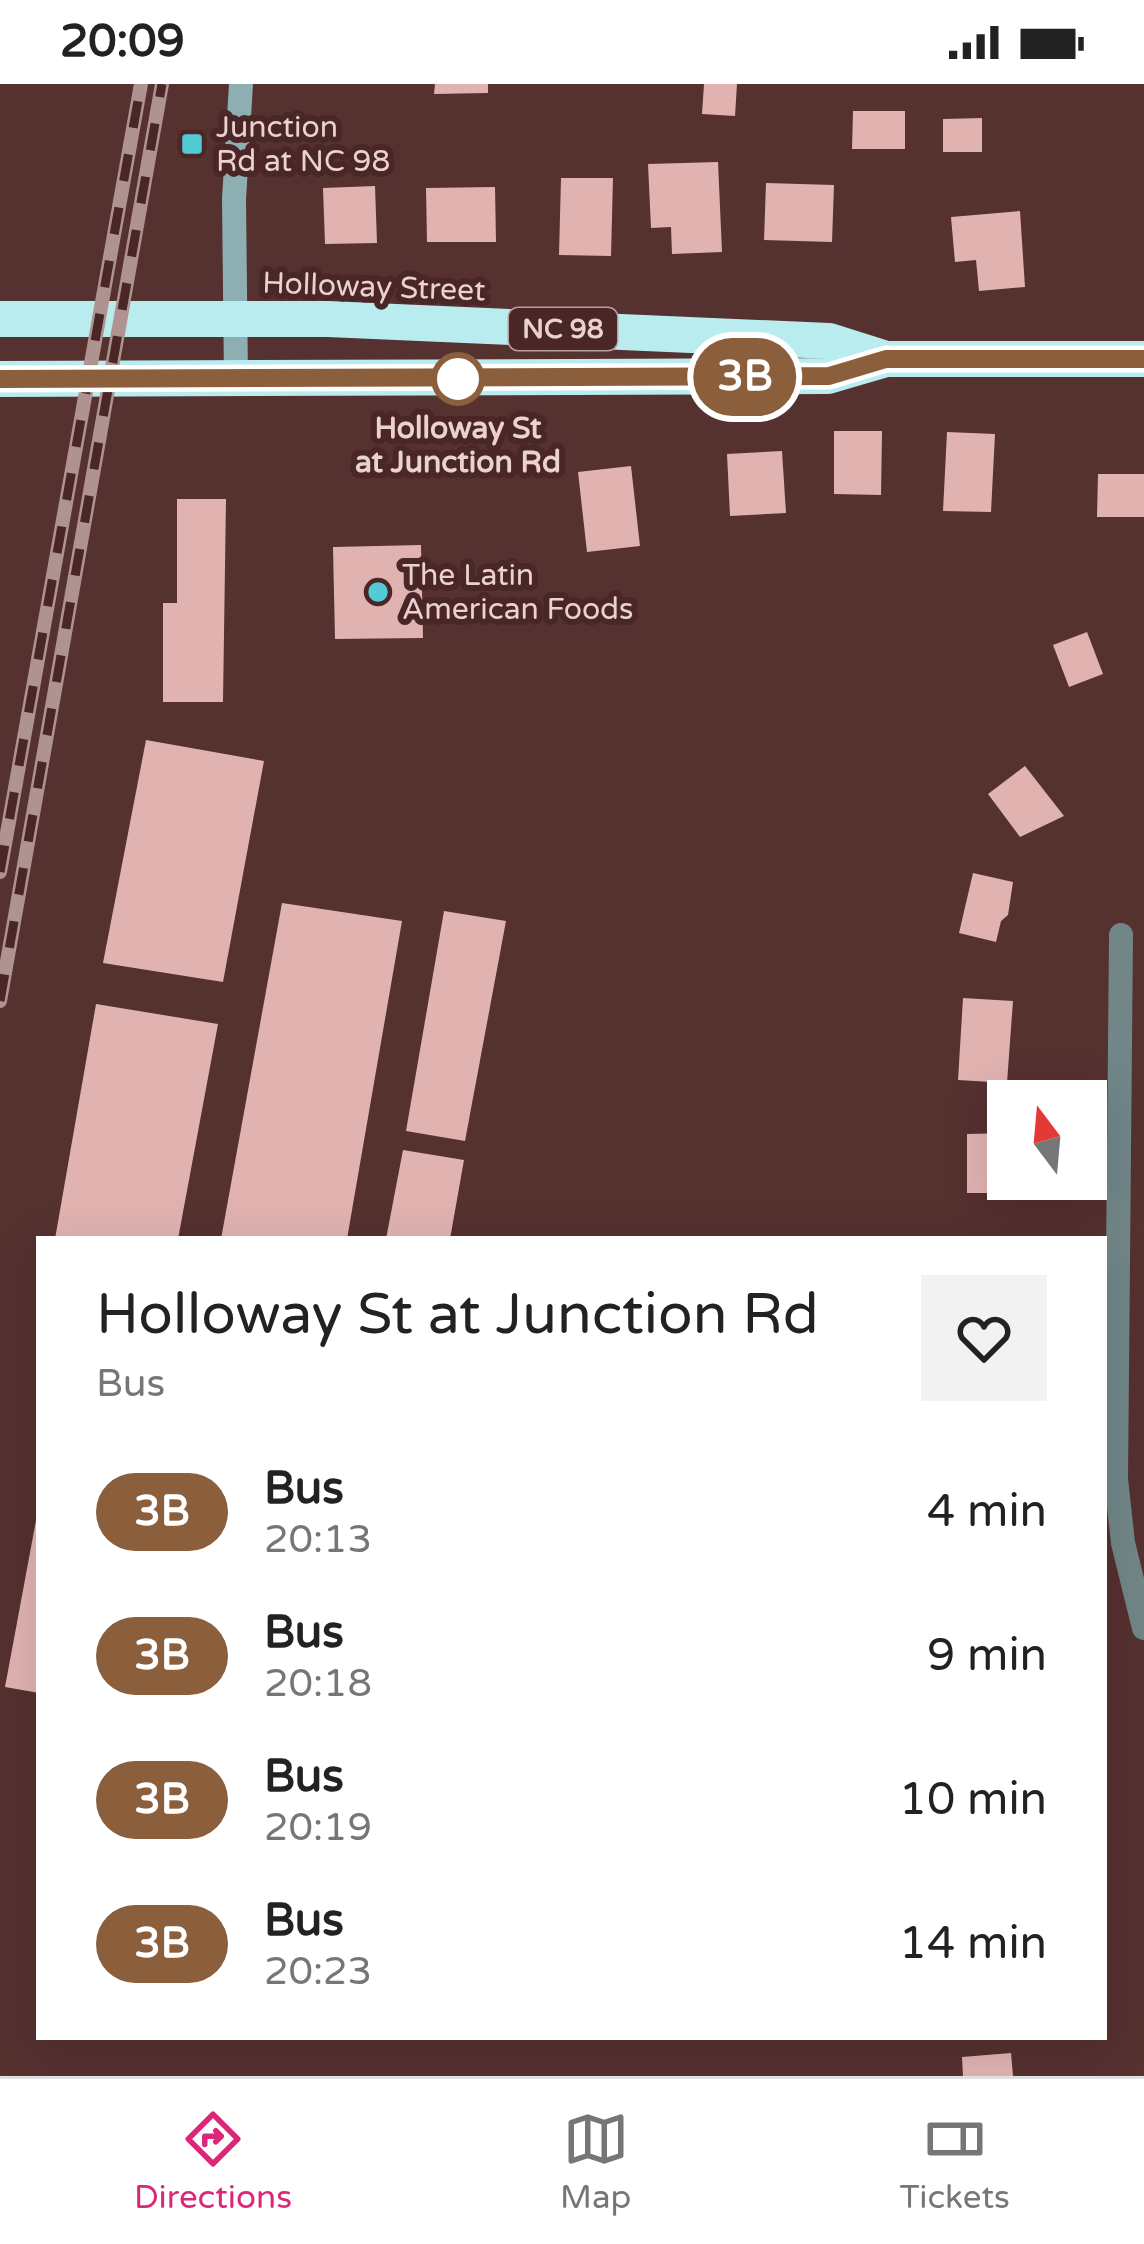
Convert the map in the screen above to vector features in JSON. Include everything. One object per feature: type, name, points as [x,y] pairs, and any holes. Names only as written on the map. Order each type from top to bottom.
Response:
[{"type":"highway","name":"Holloway Street","points":[[0,319],[238,319],[830,341],[886,359]]},
{"type":"highway","name":"Holloway Street","points":[[0,379],[829,376],[886,359],[1144,359]]},
{"type":"street","points":[[236,379],[234,199],[241,84]]},
{"type":"street","points":[[1121,935],[1116,1478],[1123,1543],[1144,1628]]},
{"type":"building","points":[[435,84],[488,84],[488,93],[434,94]]},
{"type":"building","points":[[704,84],[737,84],[735,116],[702,114]]},
{"type":"building","points":[[853,111],[905,111],[905,149],[852,149]]},
{"type":"building","points":[[982,118],[982,152],[943,152],[943,119]]},
{"type":"building","points":[[718,162],[722,252],[672,254],[671,227],[651,228],[648,164]]},
{"type":"building","points":[[561,178],[613,178],[611,256],[559,255]]},
{"type":"building","points":[[766,183],[834,185],[832,242],[764,240]]},
{"type":"building","points":[[375,186],[377,243],[325,244],[323,188]]},
{"type":"building","points":[[495,187],[496,242],[427,242],[426,188]]},
{"type":"building","points":[[1020,211],[1025,287],[979,291],[976,260],[955,262],[951,217]]},
{"type":"building","points":[[834,431],[882,431],[881,495],[834,494]]},
{"type":"building","points":[[947,432],[995,434],[991,512],[943,511]]},
{"type":"building","points":[[782,451],[786,513],[730,516],[727,454]]},
{"type":"building","points":[[631,466],[640,546],[587,552],[578,472]]},
{"type":"building","points":[[1098,474],[1144,474],[1144,517],[1097,517]]},
{"type":"building","points":[[177,499],[226,499],[223,702],[163,702],[163,603],[177,603]]},
{"type":"building","name":"The Latin American Foods","points":[[421,545],[423,638],[335,639],[333,547]]},
{"type":"building","points":[[1087,632],[1103,674],[1069,687],[1053,645]]},
{"type":"building","points":[[146,740],[264,761],[223,982],[103,963]]},
{"type":"building","points":[[1025,766],[1064,816],[1020,837],[988,794]]},
{"type":"building","points":[[973,873],[1013,882],[1008,915],[1001,921],[996,942],[959,933]]},
{"type":"building","points":[[282,903],[402,921],[348,1236],[222,1236]]},
{"type":"building","points":[[444,911],[506,921],[465,1141],[406,1131]]},
{"type":"building","points":[[963,998],[1013,1001],[1007,1080],[958,1080]]},
{"type":"building","points":[[96,1004],[218,1024],[179,1236],[56,1236]]},
{"type":"building","points":[[967,1134],[987,1134],[987,1193],[967,1193]]},
{"type":"building","points":[[403,1150],[464,1160],[451,1236],[387,1236]]},
{"type":"building","points":[[36,1520],[36,1692],[5,1687]]},
{"type":"building","points":[[1011,2053],[1013,2076],[963,2076],[962,2057]]},
{"type":"railway","points":[[0,872],[141,84]]},
{"type":"railway","points":[[0,1001],[162,84]]},
{"type":"bus line","name":"3B","points":[[0,379],[829,376],[886,359],[1144,359]]},
{"type":"place","name":"Junction Rd at NC 98","points":[[192,144]]},
{"type":"place","name":"Holloway St at Junction Rd","points":[[458,379]]},
{"type":"place","name":"The Latin American Foods","points":[[378,592]]}]
